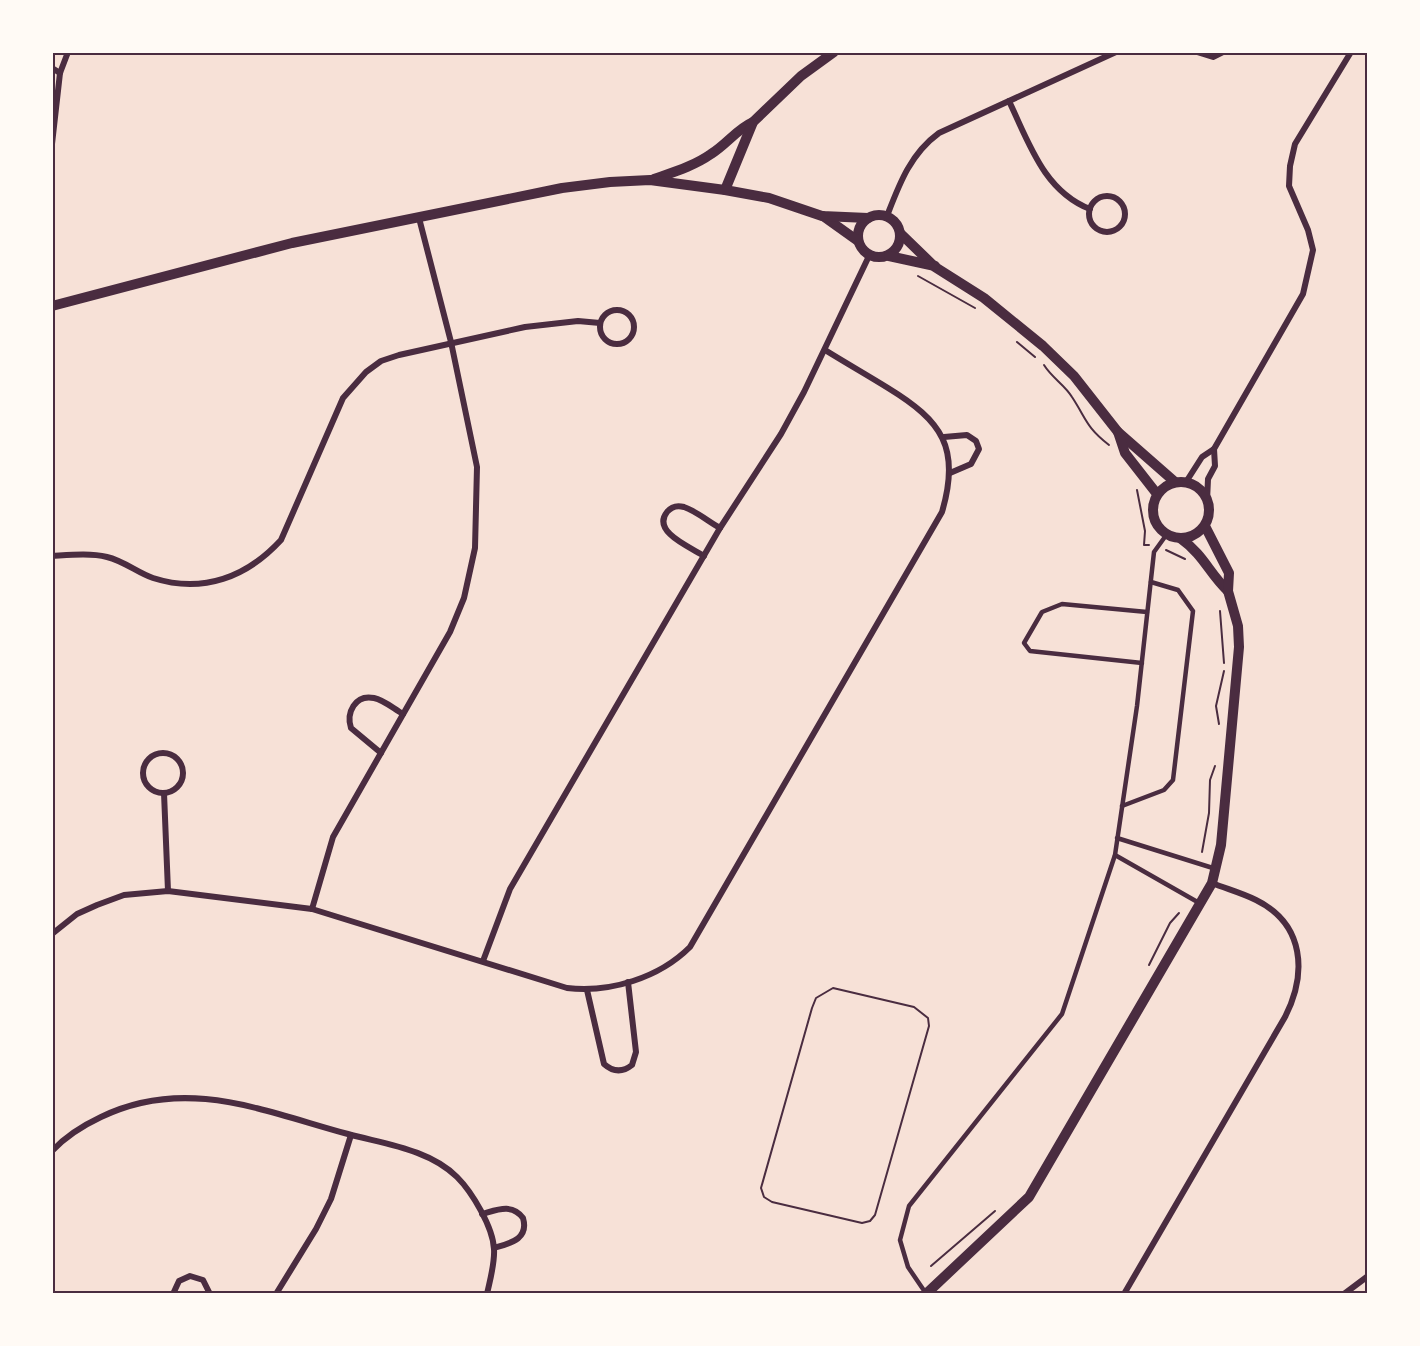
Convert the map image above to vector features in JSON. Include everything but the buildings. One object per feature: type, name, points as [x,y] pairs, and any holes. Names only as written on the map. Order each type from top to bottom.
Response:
[{"type":"street","points":[[52,144],[60,73],[68,52]]},
{"type":"street","points":[[650,180],[686,168],[712,154],[742,127],[753,122],[801,76],[834,52]]},
{"type":"street","points":[[887,216],[904,173],[925,143],[939,133],[1116,52]]},
{"type":"street","points":[[1197,52],[1213,57],[1223,52]]},
{"type":"street","points":[[1215,449],[1215,466],[1208,479],[1209,509],[1204,526],[1190,537],[1180,538],[1167,534],[1155,523],[1152,513],[1157,494],[1180,482],[1202,458],[1215,449],[1303,294],[1312,250],[1308,230],[1289,186],[1290,166],[1295,144],[1351,52]]},
{"type":"street","points":[[52,68],[60,73]]},
{"type":"street","points":[[1009,101],[1040,167],[1059,191],[1076,204],[1090,209]]},
{"type":"street","points":[[725,190],[753,122]]},
{"type":"street","points":[[52,306],[292,243],[419,219],[562,188],[650,180],[769,198],[822,216],[858,241],[869,256],[883,258],[895,252],[901,234]]},
{"type":"street","points":[[1114,198],[1123,205],[1125,216],[1120,227],[1104,232],[1094,226],[1090,209],[1097,200],[1114,198]]},
{"type":"street","points":[[822,216],[868,218],[887,216],[898,225],[901,234],[935,267],[984,298],[1043,346],[1074,376],[1118,432],[1180,482],[1197,487],[1207,501]]},
{"type":"street","points":[[858,241],[859,228],[868,218]]},
{"type":"street","points":[[312,909],[333,837],[450,632],[464,598],[475,548],[477,467],[451,342],[419,219]]},
{"type":"street","points":[[483,961],[510,889],[720,528],[781,434],[825,350],[869,256]]},
{"type":"street","points":[[889,256],[935,267]]},
{"type":"street","points":[[623,311],[631,316],[634,331],[629,338],[614,343],[605,339],[599,329],[600,323],[609,312],[623,311]]},
{"type":"street","points":[[52,556],[108,557],[150,577],[190,584],[226,579],[265,558],[281,540],[343,398],[354,384],[381,361],[451,342],[536,326],[578,321],[600,323]]},
{"type":"street","points":[[52,934],[77,914],[97,905],[124,895],[168,891],[312,909],[567,988],[587,990],[607,988],[628,982],[668,964],[690,947],[942,512],[950,473],[944,437],[931,418],[912,403],[825,350]]},
{"type":"street","points":[[1118,432],[1125,453],[1157,494]]},
{"type":"street","points":[[944,437],[967,435],[976,441],[979,449],[971,464],[950,473]]},
{"type":"street","points":[[704,556],[668,534],[663,524],[666,513],[671,508],[682,506],[720,528]]},
{"type":"street","points":[[926,1293],[1017,1210],[1033,1191],[1212,883],[1222,838],[1239,647],[1238,626],[1228,591],[1229,573],[1204,526]]},
{"type":"street","points":[[1180,538],[1206,561],[1216,580],[1228,591]]},
{"type":"street","points":[[381,753],[351,728],[349,714],[352,707],[359,700],[374,698],[403,714]]},
{"type":"street","points":[[159,753],[165,753],[181,764],[183,777],[176,788],[164,793],[157,792],[146,784],[142,772],[147,760],[159,753]]},
{"type":"street","points":[[164,793],[168,891]]},
{"type":"street","points":[[1124,1293],[1279,1027],[1298,990],[1300,975],[1297,952],[1282,920],[1257,901],[1212,883]]},
{"type":"street","points":[[587,990],[602,1058],[608,1068],[622,1071],[632,1065],[636,1052],[628,982]]},
{"type":"street","points":[[54,1146],[90,1122],[119,1108],[152,1100],[189,1096],[224,1100],[423,1154],[456,1175],[470,1192],[482,1214],[494,1248],[487,1293]]},
{"type":"street","points":[[276,1293],[316,1229],[331,1199],[351,1135]]},
{"type":"street","points":[[482,1214],[508,1208],[523,1218],[525,1229],[518,1239],[494,1248]]},
{"type":"street","points":[[173,1293],[178,1281],[190,1276],[203,1280],[210,1293]]},
{"type":"street","points":[[1344,1293],[1368,1276]]},
{"type":"lane","points":[[926,1293],[908,1267],[900,1240],[909,1206],[1062,1014],[1115,855],[1142,663],[1154,552],[1167,534]]},
{"type":"lane","points":[[1122,806],[1164,790],[1173,780],[1193,611],[1178,590],[1151,582]]},
{"type":"lane","points":[[1142,663],[1030,651],[1024,643],[1042,612],[1062,604],[1148,612]]},
{"type":"lane","points":[[1117,838],[1216,869]]},
{"type":"lane","points":[[1115,855],[1201,904]]},
{"type":"path","points":[[910,273],[978,309]]},
{"type":"path","points":[[1015,340],[1039,360],[1051,377],[1065,389],[1095,435],[1114,450]]},
{"type":"path","points":[[1133,482],[1145,531],[1144,545],[1158,547],[1190,562]]},
{"type":"path","points":[[1218,603],[1224,668],[1216,706],[1218,734]]},
{"type":"path","points":[[1202,852],[1209,813],[1210,780],[1215,766]]},
{"type":"path","points":[[1148,966],[1170,923],[1182,909]]},
{"type":"path","points":[[833,988],[914,1007],[928,1018],[929,1026],[902,1124],[875,1215],[870,1221],[862,1224],[772,1202],[764,1197],[761,1188],[762,1176],[812,1008],[816,998],[824,991],[833,988]]},
{"type":"path","points":[[931,1266],[997,1210]]}]
